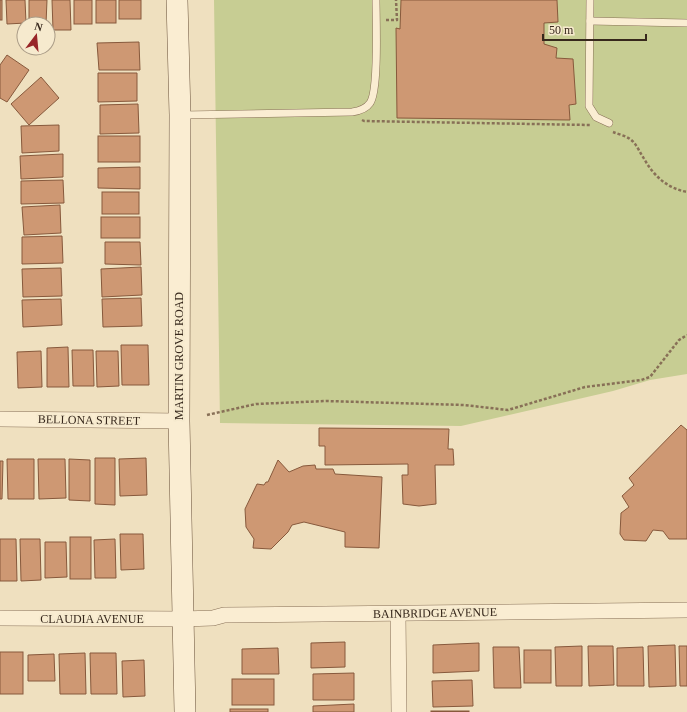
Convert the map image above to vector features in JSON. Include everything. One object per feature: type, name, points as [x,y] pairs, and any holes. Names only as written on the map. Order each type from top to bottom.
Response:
[{"type":"street","name":"MARTIN GROVE ROAD","points":[[178,0],[180,115],[179,421],[185,712]]},
{"type":"street","name":"BELLONA STREET","points":[[0,419],[179,421]]},
{"type":"street","name":"BAINBRIDGE AVENUE","points":[[184,619],[213,618],[224,615],[687,610]]},
{"type":"street","points":[[398,614],[399,712]]},
{"type":"street","name":"CLAUDIA AVENUE","points":[[0,618],[184,619]]},
{"type":"lane","points":[[180,115],[352,112],[366,108],[374,96],[376,0]]},
{"type":"lane","points":[[590,0],[589,106],[591,112],[606,125]]},
{"type":"lane","points":[[590,21],[687,23]]},
{"type":"path","points":[[376,20],[397,20],[396,0]]},
{"type":"path","points":[[352,112],[364,122],[606,125],[630,139],[637,146],[651,171],[662,182],[676,190],[687,192]]},
{"type":"path","points":[[207,415],[256,404],[326,401],[464,405],[508,410],[585,387],[641,380],[650,377],[679,340],[687,335]]},
{"type":"green space","points":[[214,0],[687,0],[687,374],[650,380],[613,391],[461,426],[220,423]]},
{"type":"building","points":[[0,0],[2,0],[2,20],[0,20]]},
{"type":"building","points":[[6,0],[25,0],[26,16],[16,16],[16,24],[7,24]]},
{"type":"building","points":[[29,0],[47,0],[46,16],[29,16]]},
{"type":"building","points":[[52,0],[70,0],[71,30],[56,30],[56,16],[53,16]]},
{"type":"building","points":[[74,0],[92,0],[92,24],[74,24]]},
{"type":"building","points":[[96,0],[116,0],[116,23],[96,23]]},
{"type":"building","points":[[119,0],[141,0],[141,19],[119,19]]},
{"type":"building","points":[[401,0],[557,0],[558,22],[544,23],[544,44],[557,48],[556,58],[573,59],[576,104],[569,105],[570,120],[397,118],[396,28],[400,29]]},
{"type":"building","points":[[139,42],[140,70],[99,70],[97,43]]},
{"type":"building","points":[[7,55],[29,70],[7,102],[0,98],[0,65]]},
{"type":"building","points":[[98,73],[137,73],[137,101],[98,102]]},
{"type":"building","points":[[41,77],[59,98],[29,125],[11,104]]},
{"type":"building","points":[[138,104],[139,133],[100,134],[100,105]]},
{"type":"building","points":[[59,125],[59,151],[22,153],[21,126]]},
{"type":"building","points":[[98,136],[140,136],[140,162],[98,162]]},
{"type":"building","points":[[63,154],[63,177],[21,179],[20,156]]},
{"type":"building","points":[[140,167],[140,189],[98,188],[98,168]]},
{"type":"building","points":[[63,180],[64,203],[21,204],[21,181]]},
{"type":"building","points":[[102,192],[139,192],[139,214],[102,214]]},
{"type":"building","points":[[60,205],[61,233],[24,235],[22,207]]},
{"type":"building","points":[[101,217],[140,217],[140,238],[101,238]]},
{"type":"building","points":[[62,236],[63,263],[22,264],[22,237]]},
{"type":"building","points":[[105,242],[140,242],[141,265],[105,264]]},
{"type":"building","points":[[141,267],[142,295],[102,297],[101,269]]},
{"type":"building","points":[[61,268],[62,296],[23,297],[22,269]]},
{"type":"building","points":[[141,298],[142,326],[103,327],[102,299]]},
{"type":"building","points":[[61,299],[62,325],[23,327],[22,300]]},
{"type":"building","points":[[121,345],[148,345],[149,385],[122,385]]},
{"type":"building","points":[[68,347],[69,387],[47,387],[47,348]]},
{"type":"building","points":[[72,350],[93,350],[94,386],[73,386]]},
{"type":"building","points":[[41,351],[42,387],[18,388],[17,352]]},
{"type":"building","points":[[96,351],[118,351],[119,386],[97,387]]},
{"type":"building","points":[[681,425],[687,430],[687,539],[669,539],[663,531],[653,530],[646,541],[624,540],[620,534],[621,513],[629,507],[622,496],[634,485],[629,478]]},
{"type":"building","points":[[319,428],[449,429],[448,449],[453,449],[454,465],[435,465],[436,504],[419,506],[403,504],[402,475],[408,475],[408,464],[325,465],[325,446],[319,446]]},
{"type":"building","points":[[95,458],[115,458],[115,505],[95,504]]},
{"type":"building","points":[[146,458],[147,495],[120,496],[119,459]]},
{"type":"building","points":[[7,459],[34,459],[34,499],[8,499]]},
{"type":"building","points":[[38,459],[65,459],[66,498],[39,499]]},
{"type":"building","points":[[69,459],[90,460],[90,501],[69,500]]},
{"type":"building","points":[[278,460],[289,472],[303,466],[315,465],[316,469],[333,469],[335,474],[382,477],[379,548],[345,547],[345,532],[304,522],[292,525],[288,532],[271,549],[253,548],[254,539],[246,527],[245,509],[257,484],[264,485],[268,482]]},
{"type":"building","points":[[0,461],[3,461],[2,499],[0,499]]},
{"type":"building","points":[[120,534],[143,534],[144,569],[121,570]]},
{"type":"building","points":[[70,537],[91,537],[91,579],[70,579]]},
{"type":"building","points":[[0,539],[16,539],[17,581],[0,581]]},
{"type":"building","points":[[20,539],[40,539],[41,580],[21,581]]},
{"type":"building","points":[[115,539],[116,578],[95,578],[94,540]]},
{"type":"building","points":[[45,542],[66,542],[67,577],[45,578]]},
{"type":"building","points":[[345,642],[345,667],[311,668],[311,643]]},
{"type":"building","points":[[479,643],[479,671],[433,673],[433,645]]},
{"type":"building","points":[[675,645],[676,686],[649,687],[648,646]]},
{"type":"building","points":[[582,646],[582,686],[556,686],[555,647]]},
{"type":"building","points":[[588,646],[613,646],[614,685],[589,686]]},
{"type":"building","points":[[679,646],[687,646],[687,686],[680,686]]},
{"type":"building","points":[[493,647],[519,647],[521,688],[494,688]]},
{"type":"building","points":[[643,647],[644,686],[617,686],[617,648]]},
{"type":"building","points":[[278,648],[279,674],[242,674],[242,649]]},
{"type":"building","points":[[524,650],[551,650],[551,683],[524,683]]},
{"type":"building","points":[[0,652],[23,652],[23,694],[0,694]]},
{"type":"building","points":[[85,653],[86,694],[60,694],[59,654]]},
{"type":"building","points":[[90,653],[116,653],[117,694],[91,694]]},
{"type":"building","points":[[54,654],[55,681],[28,681],[28,655]]},
{"type":"building","points":[[144,660],[145,696],[123,697],[122,661]]},
{"type":"building","points":[[354,673],[354,700],[313,700],[313,674]]},
{"type":"building","points":[[232,679],[274,679],[274,705],[232,705]]},
{"type":"building","points":[[472,680],[473,706],[433,707],[432,681]]},
{"type":"building","points":[[354,704],[354,712],[313,712],[313,706]]},
{"type":"building","points":[[230,709],[268,709],[268,712],[230,712]]},
{"type":"building","points":[[469,711],[469,712],[431,712]]}]
